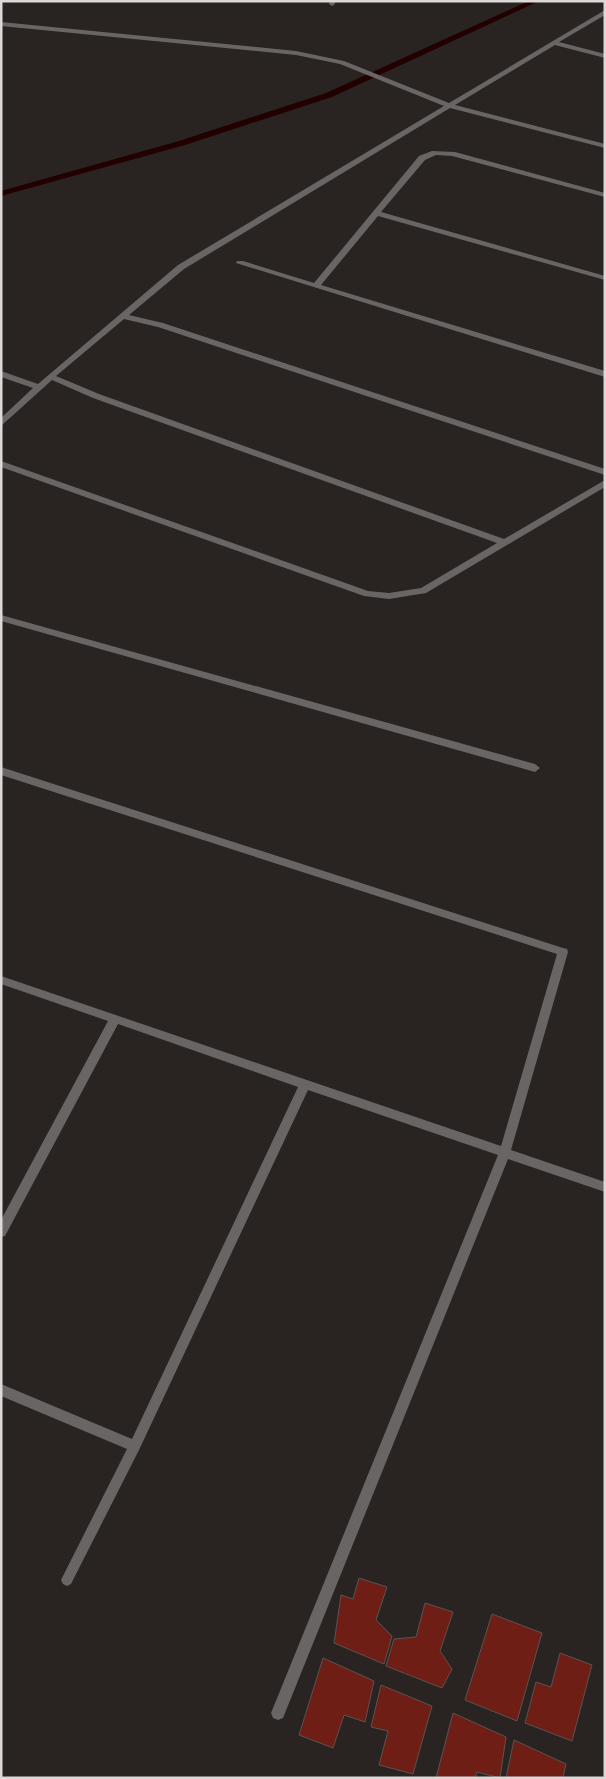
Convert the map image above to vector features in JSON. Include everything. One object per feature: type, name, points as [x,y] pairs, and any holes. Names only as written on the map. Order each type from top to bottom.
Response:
[{"type":"street","points":[[1,423],[39,387],[181,267],[605,12]]},
{"type":"street","points":[[1,24],[296,53],[342,62],[450,106],[605,146]]},
{"type":"street","points":[[554,43],[605,56]]},
{"type":"street","points":[[316,286],[422,158],[435,153],[479,160],[605,195]]},
{"type":"street","points":[[376,213],[605,278]]},
{"type":"street","points":[[240,262],[605,374]]},
{"type":"street","points":[[123,316],[160,325],[605,472]]},
{"type":"street","points":[[1,374],[39,387]]},
{"type":"street","points":[[51,377],[96,396],[504,542]]},
{"type":"street","points":[[1,464],[367,594],[388,596],[423,591],[605,483]]},
{"type":"street","points":[[1,618],[535,768]]},
{"type":"street","points":[[1,771],[563,952],[505,1152],[278,1713]]},
{"type":"street","points":[[1,980],[605,1187]]},
{"type":"street","points":[[1,1232],[115,1019]]},
{"type":"street","points":[[67,1580],[135,1446],[305,1084]]},
{"type":"street","points":[[1,1390],[135,1446]]},
{"type":"building","points":[[359,1578],[387,1587],[376,1620],[392,1636],[384,1664],[334,1643],[341,1595],[353,1599]]},
{"type":"building","points":[[425,1603],[453,1612],[440,1651],[452,1669],[442,1688],[386,1666],[394,1639],[416,1637]]},
{"type":"building","points":[[492,1614],[542,1633],[517,1721],[465,1700]]},
{"type":"building","points":[[560,1653],[592,1665],[572,1741],[525,1723],[536,1682],[551,1687]]},
{"type":"building","points":[[323,1658],[374,1681],[365,1722],[344,1715],[333,1748],[299,1735]]},
{"type":"building","points":[[381,1685],[432,1706],[413,1774],[379,1765],[388,1731],[371,1727]]},
{"type":"building","points":[[453,1713],[506,1737],[500,1778],[477,1772],[475,1778],[436,1778]]},
{"type":"building","points":[[514,1740],[566,1764],[563,1778],[506,1778]]},
{"type":"waterway","points":[[1,194],[182,143],[329,95],[536,1]]}]
